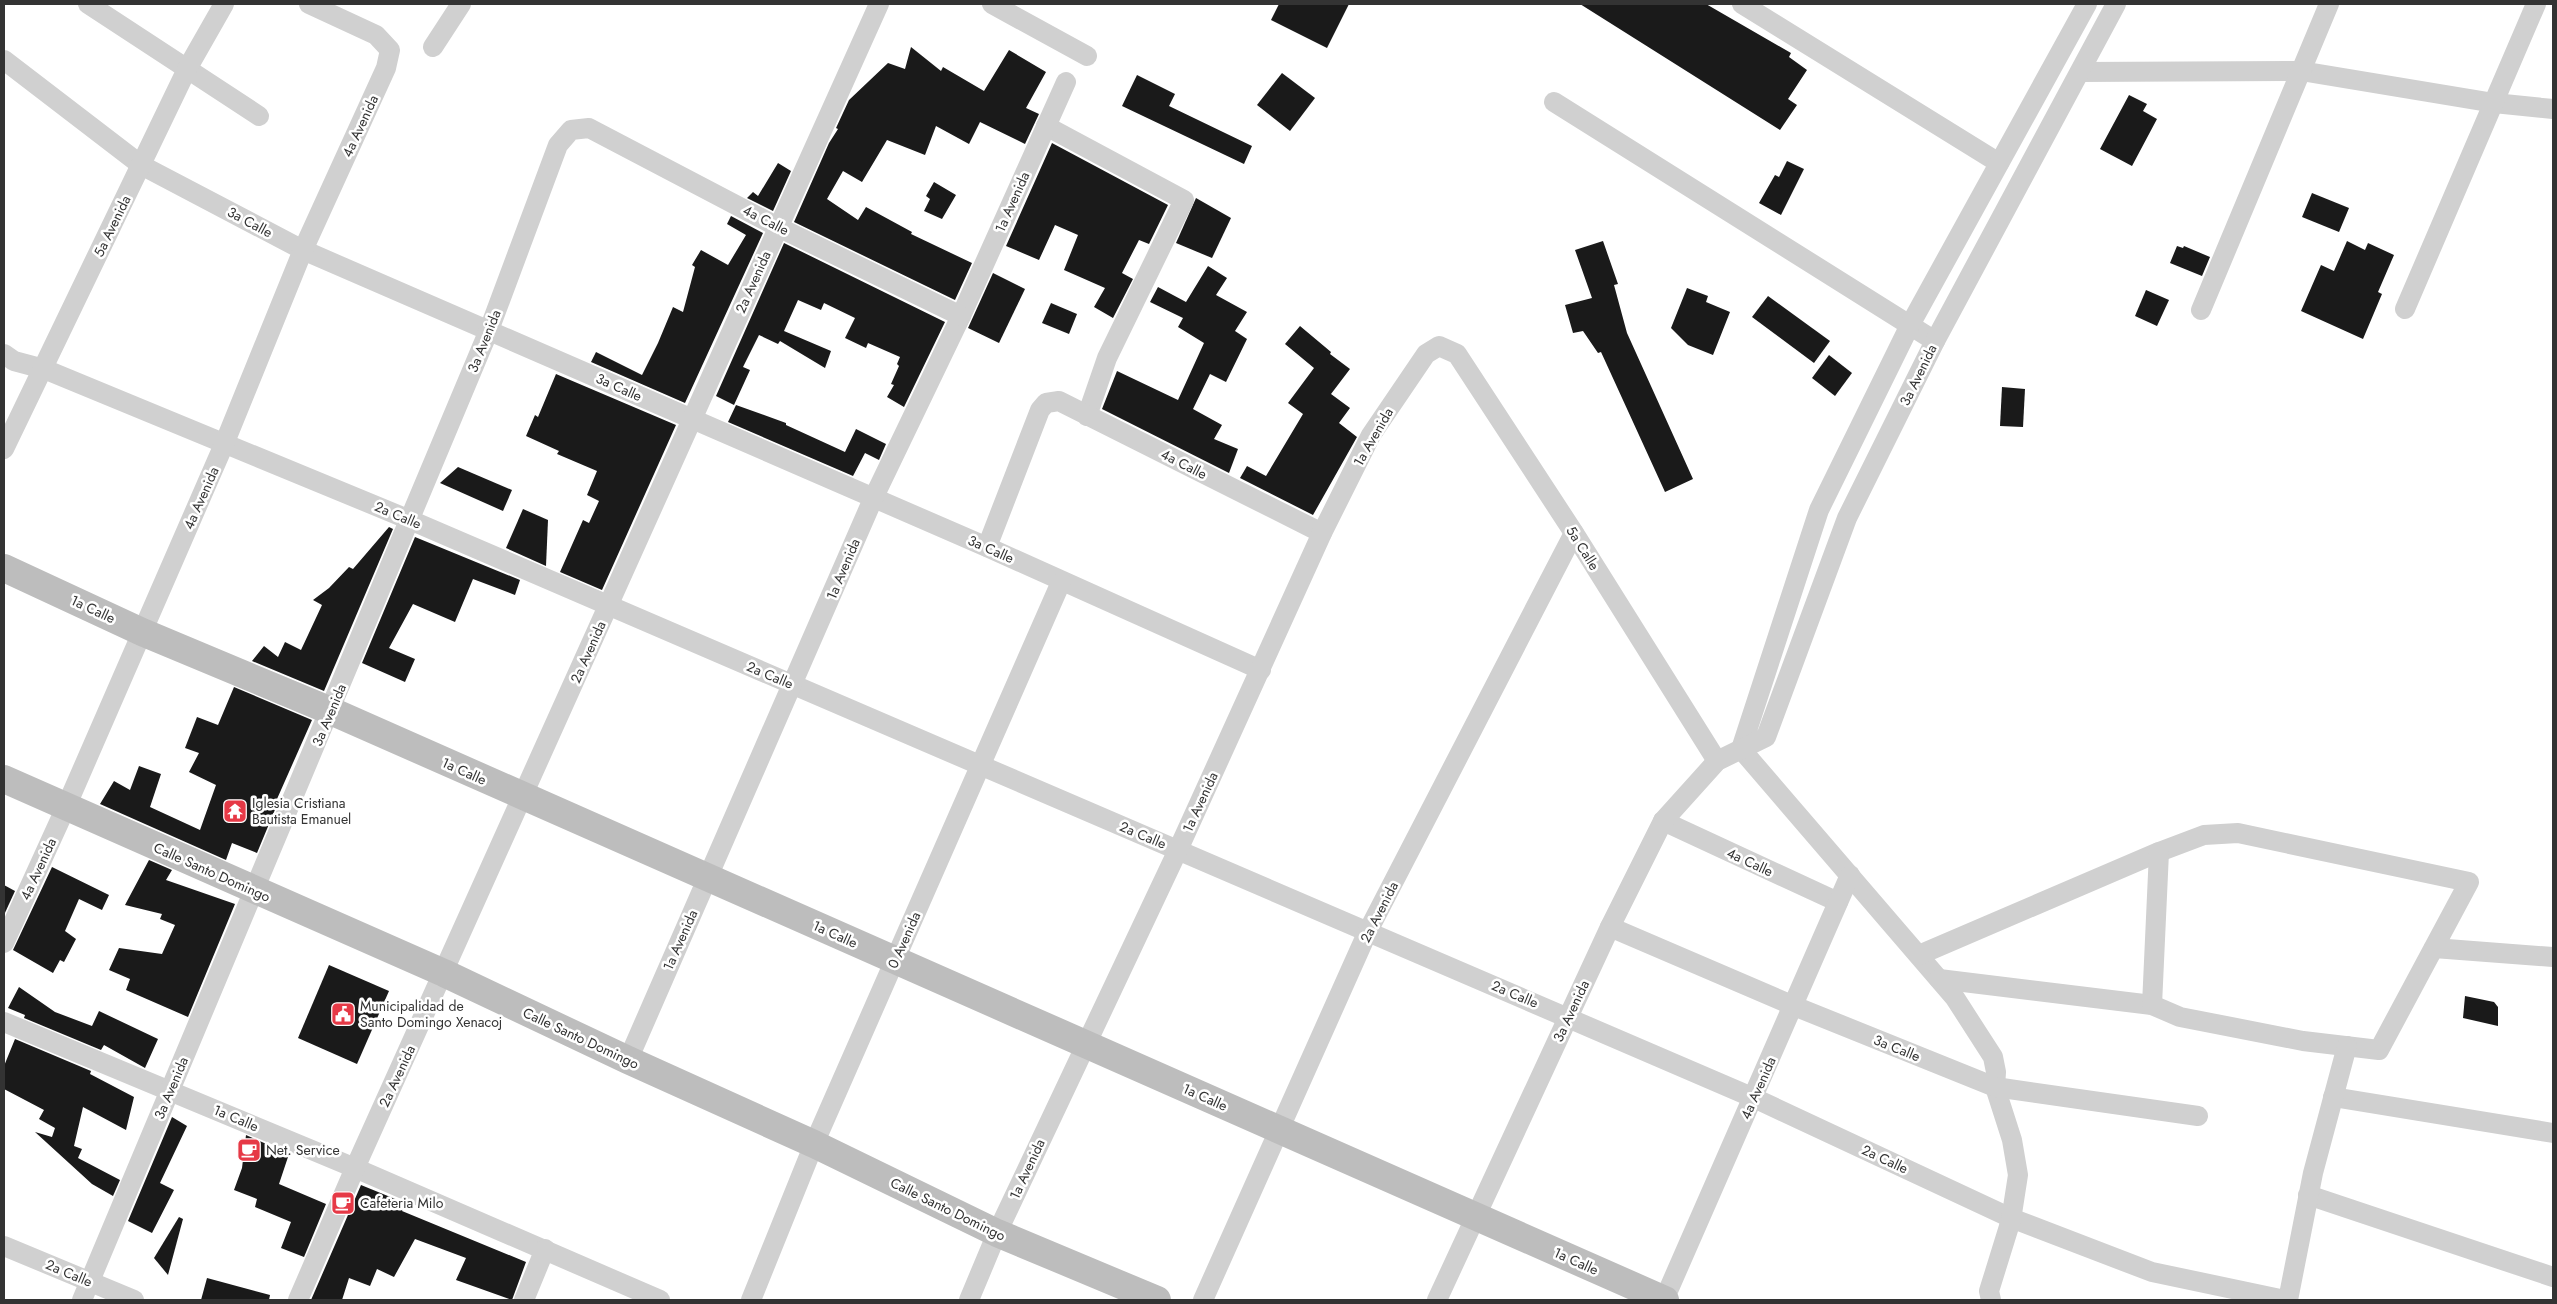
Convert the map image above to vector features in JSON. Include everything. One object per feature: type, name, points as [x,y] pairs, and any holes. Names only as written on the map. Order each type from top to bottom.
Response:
[{"type":"main road","name":"1a Calle","points":[[4,568],[142,632],[522,796],[1664,1300]]},
{"type":"main road","name":"Calle Santo Domingo","points":[[4,779],[444,974],[814,1144],[997,1233],[1157,1300]]},
{"type":"street","points":[[88,4],[259,116]]},
{"type":"street","name":"5a Avenida","points":[[4,449],[187,69],[224,4]]},
{"type":"street","name":"4a Avenida","points":[[4,943],[66,807],[225,442],[303,250],[386,68],[390,50],[376,35],[309,4]]},
{"type":"street","points":[[433,47],[461,4]]},
{"type":"street","name":"2a Avenida","points":[[298,1300],[355,1168],[444,974],[522,796],[879,4]]},
{"type":"street","points":[[992,4],[1087,56]]},
{"type":"street","points":[[1742,4],[1999,163]]},
{"type":"street","name":"3a Avenida","points":[[1437,1300],[1610,927],[1663,821],[1717,761],[1766,737],[1847,518],[1935,341],[2116,4]]},
{"type":"street","points":[[2201,310],[2329,4]]},
{"type":"street","points":[[2405,309],[2536,4]]},
{"type":"street","points":[[1991,1300],[1989,1291],[2011,1218],[2018,1175],[2012,1140],[1995,1087],[1996,1072],[1993,1057],[1955,998],[1741,749],[1819,510],[1910,325],[1999,163],[2078,7],[2103,28]]},
{"type":"street","name":"3a Calle","points":[[4,60],[141,165],[303,250],[987,547],[1061,582],[1261,670]]},
{"type":"street","points":[[2080,72],[2301,71],[2494,103],[2553,109]]},
{"type":"street","name":"1a Avenida","points":[[628,1060],[873,499],[961,316],[1066,82]]},
{"type":"street","points":[[1554,102],[1935,341]]},
{"type":"street","points":[[1046,126],[1184,200],[1107,358],[1087,416]]},
{"type":"street","name":"4a Calle","points":[[571,130],[589,128],[778,227],[961,316]]},
{"type":"street","name":"3a Avenida","points":[[82,1300],[489,330],[558,145],[571,130]]},
{"type":"street","name":"1a Avenida","points":[[969,1300],[997,1233],[1178,850],[1322,533],[1371,435],[1426,354],[1439,346]]},
{"type":"street","name":"5a Calle","points":[[1439,346],[1457,354],[1574,533],[1717,761]]},
{"type":"street","name":"2a Calle","points":[[4,354],[14,361],[44,369],[225,442],[982,765],[1754,1098],[2011,1218],[2152,1272],[2287,1300]]},
{"type":"street","name":"4a Calle","points":[[987,547],[1040,410],[1046,403],[1059,401],[1322,533]]},
{"type":"street","name":"2a Avenida","points":[[1203,1300],[1368,932],[1574,533]]},
{"type":"street","name":"0 Avenida","points":[[751,1300],[814,1144],[1061,582]]},
{"type":"street","name":"4a Calle","points":[[1663,821],[1838,902]]},
{"type":"street","points":[[1919,955],[2159,852],[2204,835],[2238,834],[2469,882],[2379,1050],[2303,1041],[2180,1017],[2152,1006],[1939,979]]},
{"type":"street","points":[[2152,1006],[2159,852]]},
{"type":"street","name":"4a Avenida","points":[[1664,1300],[1850,875]]},
{"type":"street","name":"3a Calle","points":[[1610,927],[1794,1006],[1995,1087],[2198,1116]]},
{"type":"street","points":[[2434,948],[2553,957]]},
{"type":"street","name":"1a Calle","points":[[4,1022],[355,1168],[660,1300]]},
{"type":"street","points":[[2287,1300],[2308,1195],[2346,1046]]},
{"type":"street","points":[[2333,1097],[2553,1133]]},
{"type":"street","points":[[2308,1195],[2553,1277]]},
{"type":"street","name":"2a Calle","points":[[4,1246],[134,1300]]},
{"type":"street","points":[[524,1300],[545,1249]]},
{"type":"building","points":[[1279,4],[1349,4],[1327,48],[1271,20]]},
{"type":"building","points":[[1580,4],[1706,4],[1791,53],[1789,57],[1807,70],[1788,99],[1797,105],[1780,130]]},
{"type":"building","points":[[911,47],[941,71],[943,67],[984,91],[1009,50],[1046,72],[1026,108],[1039,114],[1025,144],[980,122],[969,144],[936,126],[925,155],[887,140],[862,182],[843,171],[827,199],[858,220],[866,207],[912,232],[911,234],[972,263],[955,300],[794,222],[829,143],[838,129],[836,128],[849,100],[888,63],[905,69]]},
{"type":"building","points":[[1282,73],[1315,98],[1290,131],[1257,105]]},
{"type":"building","points":[[1137,75],[1175,94],[1169,106],[1252,146],[1244,164],[1122,106]]},
{"type":"building","points":[[2129,95],[2147,104],[2143,111],[2157,119],[2132,166],[2100,149]]},
{"type":"building","points":[[1052,143],[1168,205],[1149,244],[1139,240],[1122,273],[1133,279],[1113,318],[1094,307],[1105,288],[1064,270],[1078,235],[1055,225],[1039,260],[1006,246]]},
{"type":"building","points":[[1787,161],[1804,169],[1781,215],[1759,203],[1775,175],[1779,177]]},
{"type":"building","points":[[778,163],[791,171],[773,211],[747,198],[753,192],[758,196]]},
{"type":"building","points":[[934,182],[956,195],[942,219],[924,211],[930,199],[926,196]]},
{"type":"building","points":[[2312,193],[2349,208],[2339,232],[2302,217]]},
{"type":"building","points":[[1196,198],[1231,218],[1212,258],[1176,243]]},
{"type":"building","points":[[731,216],[763,233],[685,403],[591,362],[596,352],[642,375],[673,307],[683,312],[695,267],[692,265],[701,250],[728,265],[746,235],[727,224]]},
{"type":"building","points":[[1603,241],[1618,284],[1614,285],[1627,333],[1693,479],[1665,492],[1601,352],[1598,353],[1583,331],[1573,333],[1565,305],[1592,298],[1575,250]]},
{"type":"building","points":[[2347,241],[2365,250],[2368,243],[2394,255],[2378,292],[2382,294],[2363,339],[2301,311],[2321,265],[2334,271]]},
{"type":"building","points":[[784,243],[945,322],[904,407],[887,397],[894,385],[891,384],[899,366],[897,364],[900,357],[868,343],[866,348],[845,338],[855,318],[824,303],[821,310],[798,300],[784,331],[831,351],[825,368],[780,341],[778,344],[759,335],[743,367],[750,370],[734,405],[716,396]]},
{"type":"building","points":[[2177,246],[2183,248],[2184,246],[2210,257],[2202,276],[2170,263]]},
{"type":"building","points":[[1208,266],[1227,278],[1216,295],[1247,312],[1235,331],[1247,339],[1226,382],[1210,374],[1193,409],[1222,425],[1214,439],[1238,449],[1229,473],[1102,409],[1117,371],[1178,400],[1204,343],[1178,327],[1183,318],[1150,302],[1158,287],[1186,302]]},
{"type":"building","points":[[993,273],[1025,289],[999,343],[968,328]]},
{"type":"building","points":[[1687,288],[1708,296],[1706,302],[1730,312],[1713,355],[1688,345],[1671,328]]},
{"type":"building","points":[[2146,290],[2169,300],[2157,326],[2135,316]]},
{"type":"building","points":[[1768,296],[1830,341],[1814,363],[1752,317]]},
{"type":"building","points":[[1051,303],[1077,314],[1069,334],[1042,323]]},
{"type":"building","points":[[1300,326],[1331,352],[1330,354],[1350,369],[1331,394],[1350,408],[1339,423],[1357,437],[1313,515],[1240,478],[1247,466],[1266,476],[1303,414],[1288,403],[1314,368],[1285,344]]},
{"type":"building","points":[[1829,355],[1852,373],[1835,396],[1812,378]]},
{"type":"building","points":[[556,374],[676,425],[602,590],[560,572],[583,520],[589,523],[599,501],[587,495],[597,471],[557,454],[559,451],[526,436],[535,415],[538,417]]},
{"type":"building","points":[[2002,387],[2025,389],[2023,427],[2000,426]]},
{"type":"building","points":[[736,405],[786,423],[786,425],[845,452],[856,429],[886,444],[879,460],[865,453],[853,476],[728,422]]},
{"type":"building","points":[[458,467],[512,490],[503,511],[440,483]]},
{"type":"building","points":[[523,509],[548,520],[546,566],[506,548]]},
{"type":"building","points":[[389,527],[393,529],[324,691],[252,661],[264,646],[278,657],[285,642],[301,650],[322,605],[313,600],[329,588],[349,567],[353,569]]},
{"type":"building","points":[[415,537],[520,580],[515,595],[473,579],[455,622],[413,604],[389,648],[415,659],[405,682],[362,663]]},
{"type":"building","points":[[234,687],[312,720],[277,799],[279,800],[257,853],[232,843],[226,860],[100,804],[114,781],[130,790],[139,766],[161,774],[150,807],[200,830],[216,785],[189,772],[199,753],[185,748],[197,717],[218,725]]},
{"type":"building","points":[[149,860],[172,870],[166,880],[235,904],[188,1017],[126,990],[130,979],[109,970],[119,948],[162,954],[175,925],[160,919],[162,914],[125,905]]},
{"type":"building","points":[[52,867],[109,895],[102,910],[79,899],[65,931],[76,939],[64,962],[60,960],[53,973],[13,950]]},
{"type":"building","points":[[4,885],[15,891],[4,915]]},
{"type":"building","name":"Municipalidad de Santo Domingo Xenacoj","points":[[329,965],[389,991],[357,1064],[298,1038]]},
{"type":"building","points":[[19,987],[55,1012],[92,1026],[99,1011],[158,1039],[145,1068],[104,1045],[101,1050],[24,1018],[25,1015],[8,1008]]},
{"type":"building","points":[[2465,996],[2494,1002],[2498,1007],[2498,1026],[2463,1018]]},
{"type":"building","points":[[15,1039],[91,1071],[90,1074],[134,1097],[126,1130],[83,1107],[74,1146],[82,1149],[78,1158],[120,1180],[113,1196],[92,1184],[35,1132],[52,1137],[55,1128],[39,1119],[44,1110],[4,1089],[4,1066]]},
{"type":"building","points":[[172,1117],[187,1126],[160,1183],[174,1190],[152,1233],[128,1221]]},
{"type":"building","points":[[246,1135],[289,1154],[279,1184],[326,1204],[304,1257],[281,1248],[291,1222],[255,1207],[257,1199],[234,1190],[242,1168]]},
{"type":"building","points":[[361,1185],[405,1203],[402,1211],[526,1262],[512,1300],[456,1280],[466,1258],[415,1239],[394,1277],[377,1269],[370,1286],[349,1278],[342,1300],[311,1300]]},
{"type":"building","points":[[179,1217],[183,1219],[168,1275],[154,1258]]},
{"type":"building","points":[[207,1278],[270,1295],[269,1300],[201,1300]]},
{"type":"place","name":"Iglesia Cristiana Bautista Emanuel","points":[[235,811]]},
{"type":"place","name":"Municipalidad de Santo Domingo Xenacoj","points":[[343,1014]]},
{"type":"place","name":"Net. Service","points":[[249,1150]]},
{"type":"place","name":"Cafeteria Milo","points":[[343,1203]]}]
